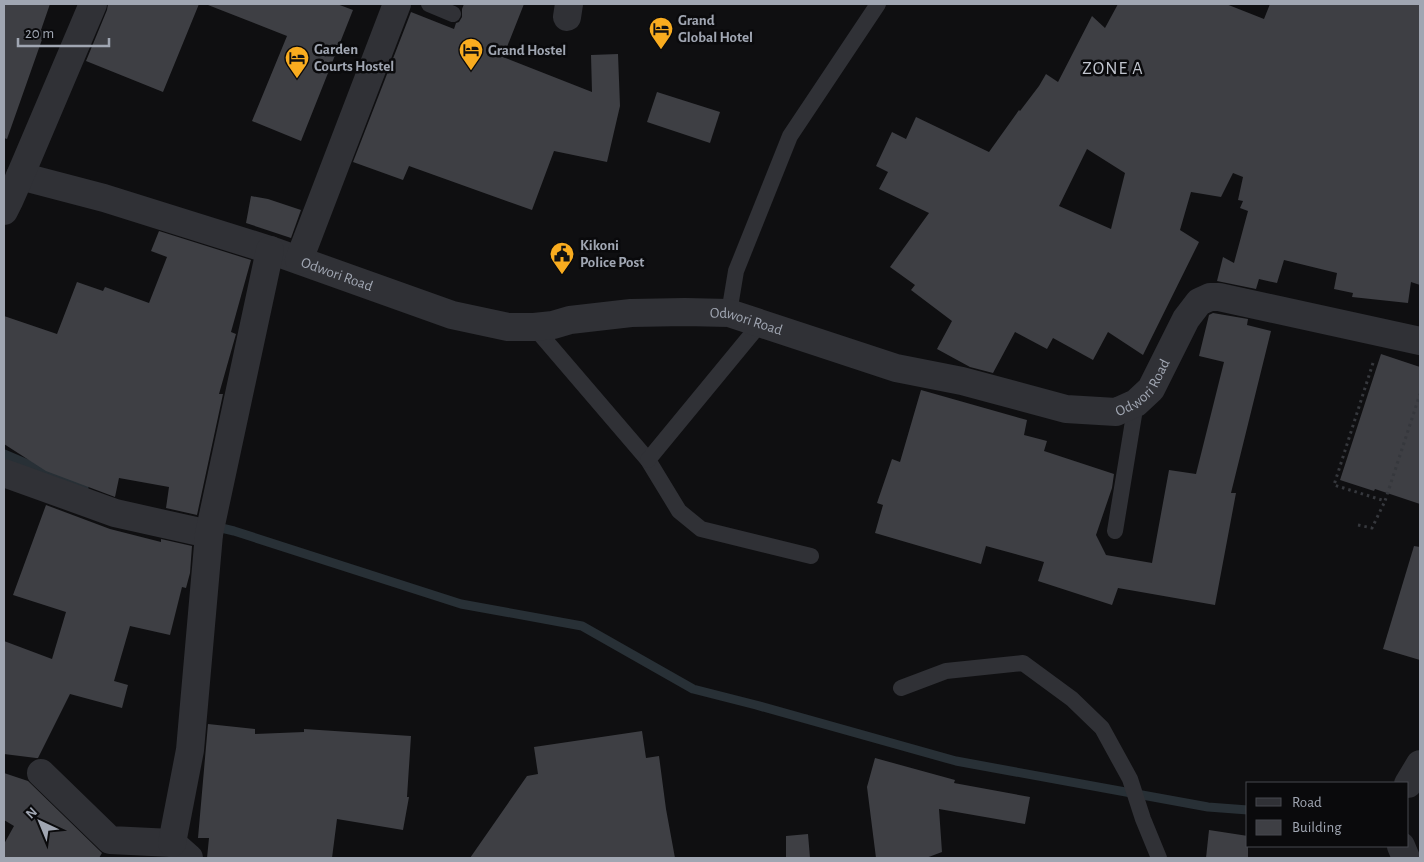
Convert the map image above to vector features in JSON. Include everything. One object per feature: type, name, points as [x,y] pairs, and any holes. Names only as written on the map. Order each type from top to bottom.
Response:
[{"type":"street","points":[[4,211],[10,201],[93,4]]},
{"type":"street","points":[[300,260],[397,4]]},
{"type":"street","name":"Odwori Road","points":[[20,176],[104,198],[270,250],[452,315],[508,328],[534,327],[570,320],[631,313],[729,313],[896,368],[962,381],[1066,409],[1116,412],[1136,403],[1151,389],[1186,319],[1199,302],[1210,297],[1219,297],[1420,341]]},
{"type":"street","points":[[41,773],[110,840],[181,851],[209,534],[270,250]]},
{"type":"street","points":[[4,472],[115,513],[209,534]]},
{"type":"street","points":[[1409,782],[1420,764]]},
{"type":"lane","points":[[429,4],[453,14]]},
{"type":"lane","points":[[729,313],[736,271],[790,136],[878,4]]},
{"type":"lane","points":[[648,460],[760,324]]},
{"type":"lane","points":[[534,327],[648,460],[679,511],[701,529],[811,556]]},
{"type":"lane","points":[[1115,532],[1136,403]]},
{"type":"lane","points":[[901,688],[946,671],[1023,663],[1072,699],[1102,728],[1130,780],[1159,858]]},
{"type":"path","points":[[1373,363],[1334,485],[1385,501]]},
{"type":"path","points":[[1358,524],[1372,528],[1385,501],[1420,394]]},
{"type":"building","points":[[4,4],[50,4],[41,30],[45,31],[7,139],[4,138]]},
{"type":"building","points":[[108,4],[199,4],[163,92],[86,61]]},
{"type":"building","name":"Garden Courts Hostel","points":[[208,4],[337,4],[353,10],[301,141],[252,121],[287,36]]},
{"type":"building","points":[[464,4],[524,4],[503,57],[592,92],[591,55],[618,54],[620,106],[607,162],[554,151],[532,210],[409,166],[403,180],[353,162],[411,12],[454,29],[456,23],[462,17]]},
{"type":"building","points":[[1118,4],[1226,4],[1264,19],[1270,4],[1420,4],[1420,285],[1411,282],[1408,303],[1352,297],[1353,293],[1334,289],[1337,273],[1284,260],[1277,283],[1259,279],[1256,289],[1217,281],[1223,257],[1234,263],[1248,211],[1240,208],[1243,201],[1238,200],[1243,177],[1233,173],[1221,197],[1191,192],[1180,230],[1199,242],[1143,355],[1108,332],[1093,360],[1053,338],[1047,349],[1015,332],[993,373],[970,367],[937,349],[952,321],[911,290],[915,285],[890,267],[929,213],[879,189],[888,172],[876,166],[892,132],[906,139],[916,117],[989,152],[1046,74],[1058,82],[1092,16],[1105,28]],"holes":[[[1087,149],[1125,173],[1111,229],[1059,206]]]},
{"type":"building","points":[[657,92],[720,112],[710,143],[647,122]]},
{"type":"building","points":[[251,196],[268,199],[301,210],[291,238],[246,223]]},
{"type":"building","points":[[159,231],[251,260],[231,332],[236,334],[219,394],[223,394],[197,515],[166,508],[169,487],[119,478],[115,497],[46,471],[4,444],[4,316],[57,334],[77,282],[103,291],[105,287],[149,303],[167,257],[151,251]]},
{"type":"building","points":[[1213,313],[1248,319],[1247,325],[1271,331],[1231,493],[1236,493],[1215,605],[1118,588],[1112,605],[1038,581],[1044,562],[986,546],[981,564],[875,533],[883,505],[877,503],[892,459],[900,462],[921,390],[1027,420],[1024,435],[1047,441],[1044,451],[1114,474],[1112,488],[1096,535],[1106,555],[1152,563],[1169,470],[1196,474],[1224,362],[1199,356],[1209,315]]},
{"type":"building","points":[[1381,354],[1420,367],[1420,504],[1340,480]]},
{"type":"building","points":[[46,505],[110,529],[161,542],[161,539],[192,546],[190,573],[186,588],[182,587],[170,635],[130,626],[114,681],[128,685],[122,708],[70,694],[38,758],[36,758],[4,754],[4,641],[52,659],[66,612],[13,595]]},
{"type":"building","points":[[1414,546],[1420,547],[1420,660],[1383,649]]},
{"type":"building","points":[[208,724],[255,729],[255,734],[304,732],[304,729],[411,736],[407,797],[409,797],[403,830],[337,819],[332,858],[207,858],[209,838],[198,838]]},
{"type":"building","points":[[642,731],[646,758],[659,756],[675,858],[470,858],[527,776],[538,774],[534,747]]},
{"type":"building","points":[[875,758],[955,780],[954,783],[1030,797],[1025,824],[939,809],[942,852],[926,858],[876,858],[867,787]]},
{"type":"building","points":[[4,773],[28,781],[102,853],[99,858],[4,858],[4,844],[14,826],[4,820]]},
{"type":"building","points":[[1209,830],[1246,836],[1248,858],[1206,858]]},
{"type":"building","points":[[808,834],[810,858],[786,858],[786,836]]},
{"type":"waterway","points":[[4,454],[84,488]]},
{"type":"waterway","points":[[213,526],[234,531],[461,604],[582,626],[693,689],[956,761],[1208,807],[1246,810]]},
{"type":"place","name":"Grand Global Hotel","points":[[661,50]]},
{"type":"place","name":"Grand Hostel","points":[[471,71]]},
{"type":"place","name":"Garden Courts Hostel","points":[[297,79]]},
{"type":"place","name":"Kikoni Police Post","points":[[562,275]]},
{"type":"district","name":"ZONE A","points":[[1113,68]]}]
